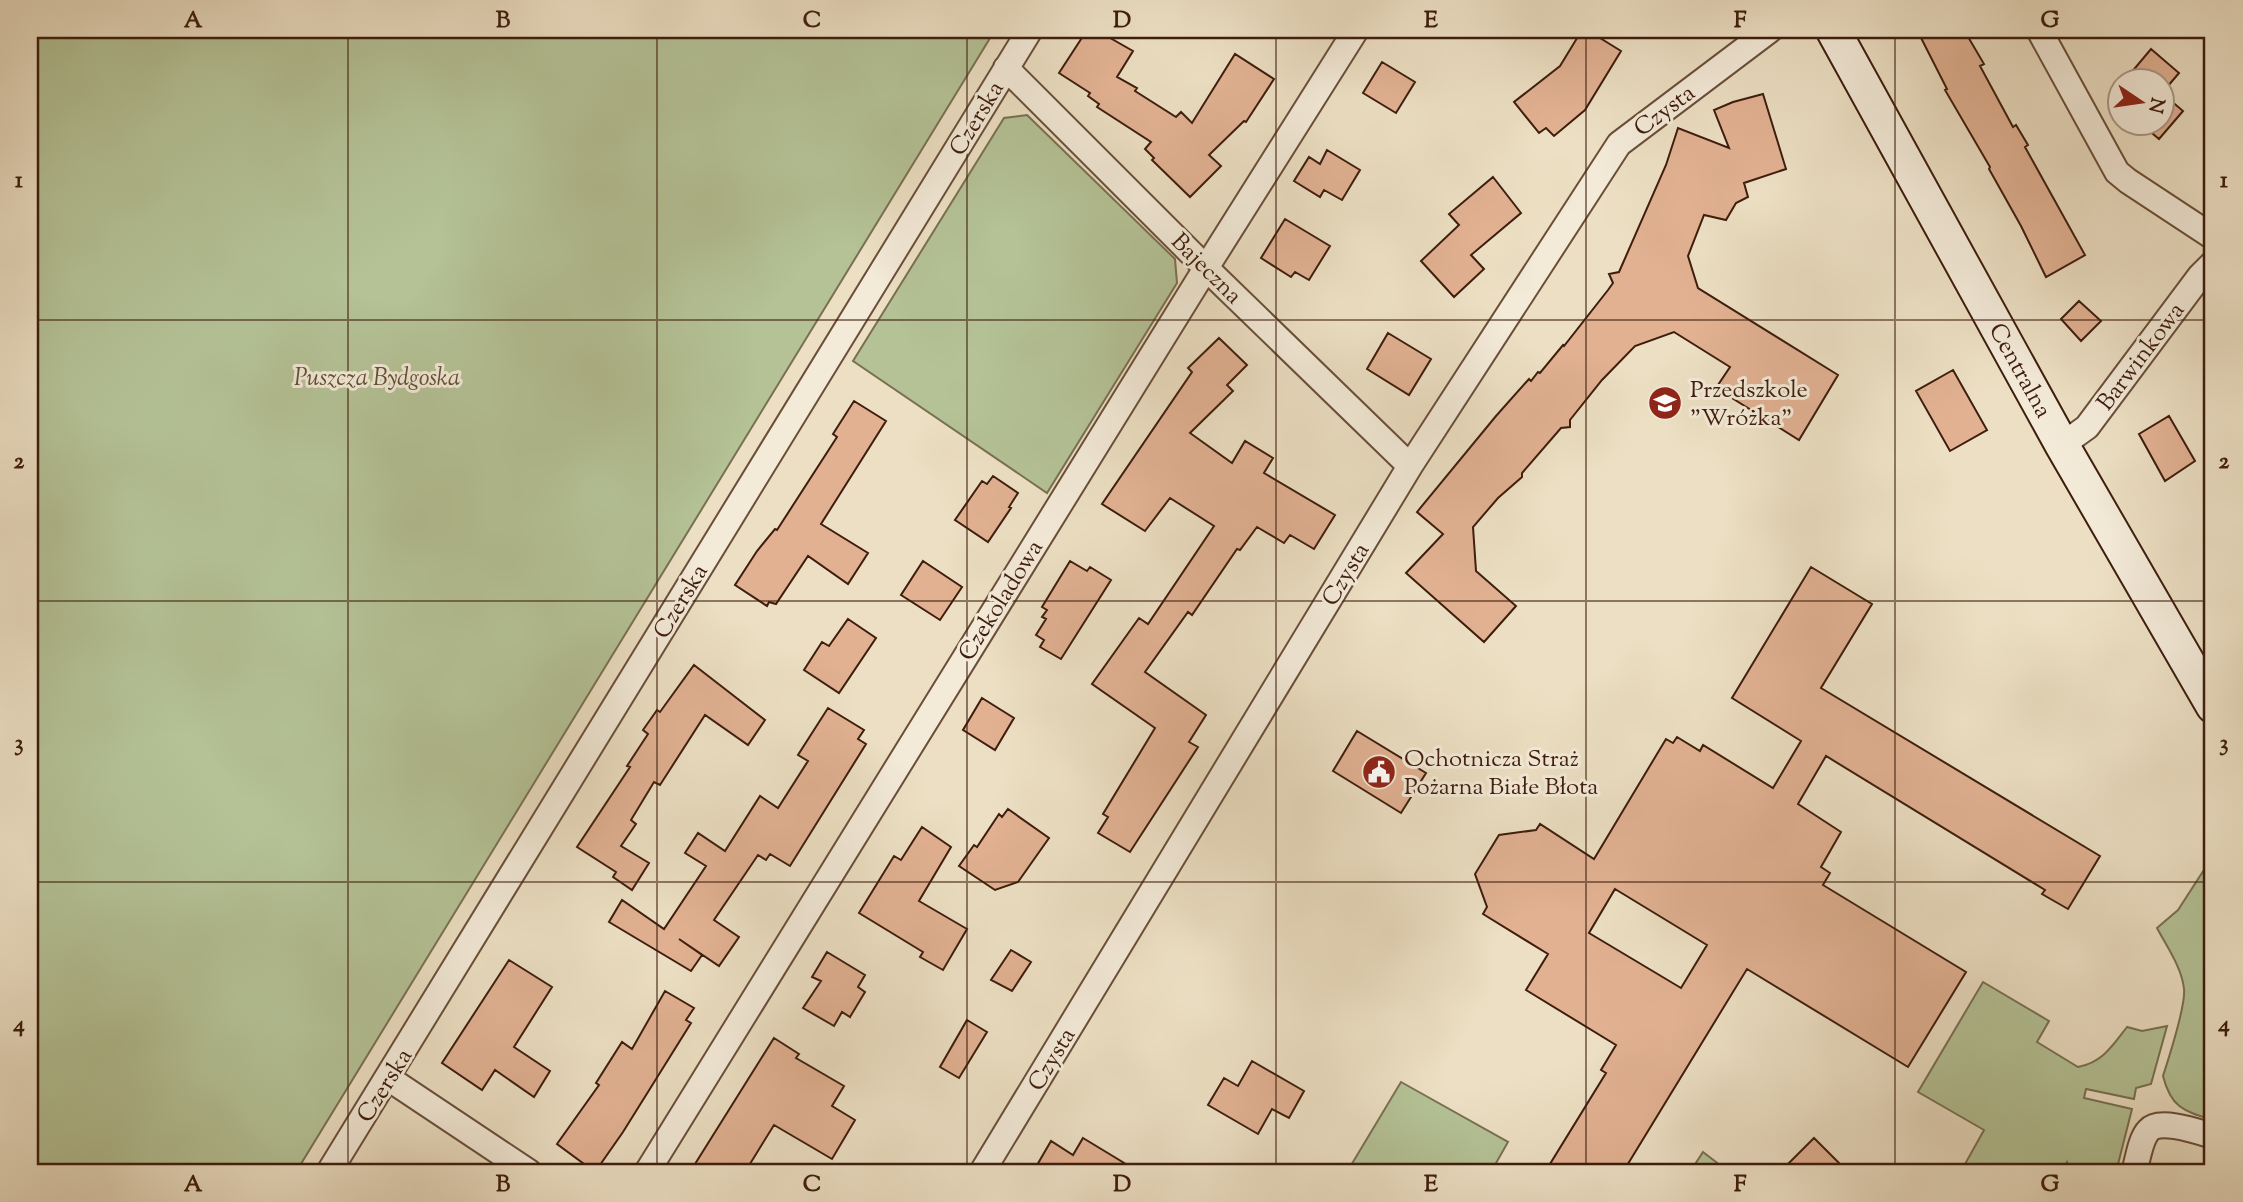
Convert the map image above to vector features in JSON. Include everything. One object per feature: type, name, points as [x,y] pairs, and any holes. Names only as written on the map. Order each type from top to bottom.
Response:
[{"type":"street","name":"Czerska","points":[[329,1172],[1030,30]]},
{"type":"street","name":"Czekoladowa","points":[[647,1172],[1356,30]]},
{"type":"street","name":"Czysta","points":[[982,1172],[1410,466],[1619,144],[1770,30]]},
{"type":"street","name":"Centralna","points":[[1833,30],[2062,445],[2213,706]]},
{"type":"street","points":[[2039,30],[2117,172],[2213,237]]},
{"type":"street","name":"Bajeczna","points":[[1006,68],[1206,268],[1410,466]]},
{"type":"street","name":"Barwinkowa","points":[[2062,445],[2087,427],[2200,276],[2213,263]]},
{"type":"street","points":[[388,1077],[529,1172]]},
{"type":"street","points":[[2134,1172],[2146,1132],[2151,1127],[2158,1124],[2213,1136]]},
{"type":"green space","name":"Puszcza Bydgoska","points":[[30,30],[995,30],[296,1172],[30,1172]]},
{"type":"green space","points":[[1027,115],[1175,259],[1177,283],[1047,493],[853,361],[1004,118]]},
{"type":"green space","points":[[2213,856],[2213,1120],[2180,1107],[2166,1087],[2163,1076],[2180,1019],[2184,989],[2177,965],[2157,928],[2178,910]]},
{"type":"green space","points":[[1983,982],[2049,1021],[2037,1042],[2078,1067],[2101,1057],[2127,1027],[2142,1031],[2167,1026],[2151,1084],[2136,1088],[2134,1099],[2086,1089],[2084,1098],[2132,1109],[2116,1172],[2071,1172],[2067,1162],[2061,1172],[1980,1172],[1965,1164],[1984,1130],[1918,1092]]},
{"type":"green space","points":[[1401,1082],[1508,1142],[1491,1172],[1347,1172]]},
{"type":"green space","points":[[1703,1152],[1729,1172],[1690,1172]]},
{"type":"building","points":[[1087,30],[1096,30],[1133,51],[1117,77],[1137,88],[1135,91],[1176,117],[1181,112],[1192,123],[1235,54],[1274,79],[1246,122],[1209,155],[1221,166],[1190,197],[1152,160],[1154,158],[1145,149],[1151,142],[1097,107],[1099,104],[1088,96],[1090,93],[1059,73]]},
{"type":"building","points":[[1582,30],[1587,30],[1621,51],[1585,110],[1554,136],[1546,128],[1539,133],[1514,102],[1560,66]]},
{"type":"building","points":[[1917,30],[1964,30],[1984,64],[1980,66],[2013,127],[2016,125],[2028,145],[2025,147],[2085,255],[2046,277],[1990,167],[1945,90],[1947,89]]},
{"type":"building","points":[[2151,49],[2171,66],[2137,66]]},
{"type":"building","points":[[1382,62],[1415,82],[1396,113],[1363,93]]},
{"type":"building","points":[[1763,94],[1786,169],[1744,183],[1748,197],[1736,203],[1726,220],[1704,215],[1688,256],[1698,288],[1838,375],[1799,440],[1716,388],[1730,367],[1674,332],[1635,346],[1602,380],[1570,420],[1570,427],[1561,428],[1522,473],[1522,477],[1498,498],[1473,527],[1476,571],[1516,606],[1484,642],[1406,573],[1443,534],[1417,512],[1496,416],[1529,379],[1531,381],[1540,373],[1564,346],[1613,283],[1609,274],[1619,272],[1666,165],[1678,128],[1729,148],[1714,110]]},
{"type":"building","points":[[2176,105],[2183,111],[2176,119]]},
{"type":"building","points":[[1327,150],[1360,170],[1342,200],[1324,190],[1320,197],[1294,181],[1309,157],[1320,164]]},
{"type":"building","points":[[1493,177],[1521,213],[1471,255],[1484,269],[1454,297],[1421,261],[1459,225],[1449,214]]},
{"type":"building","points":[[1285,219],[1330,246],[1309,280],[1295,272],[1291,277],[1261,258]]},
{"type":"building","points":[[2079,301],[2101,321],[2081,341],[2061,319]]},
{"type":"building","points":[[1388,333],[1431,359],[1409,395],[1367,369]]},
{"type":"building","points":[[1219,338],[1247,365],[1227,385],[1233,391],[1190,433],[1232,463],[1245,441],[1273,458],[1264,473],[1335,515],[1314,549],[1290,535],[1284,543],[1257,527],[1240,550],[1237,549],[1192,615],[1188,612],[1145,672],[1206,715],[1189,742],[1198,747],[1130,852],[1098,833],[1108,817],[1103,814],[1155,728],[1092,684],[1139,618],[1148,624],[1214,526],[1170,498],[1145,531],[1102,504],[1192,372],[1188,368]]},
{"type":"building","points":[[1953,370],[1987,430],[1950,451],[1916,391]]},
{"type":"building","points":[[854,401],[886,421],[821,524],[868,553],[848,584],[808,556],[776,604],[769,602],[767,606],[735,585],[757,551],[775,529],[777,530],[837,437],[833,434]]},
{"type":"building","points":[[2169,416],[2195,461],[2165,481],[2139,434]]},
{"type":"building","points":[[993,476],[1018,493],[988,542],[955,520],[982,481],[987,484]]},
{"type":"building","points":[[923,561],[962,587],[940,620],[901,595]]},
{"type":"building","points":[[1070,561],[1087,571],[1090,567],[1111,580],[1061,659],[1040,647],[1044,640],[1036,635],[1046,619],[1042,617],[1047,610],[1042,607]]},
{"type":"building","points":[[1811,567],[1872,604],[1821,688],[2100,856],[2068,909],[2042,894],[2045,890],[1826,756],[1798,804],[1841,832],[1821,867],[1830,873],[1823,885],[1966,972],[1908,1067],[1747,969],[1623,1172],[1564,1172],[1550,1164],[1606,1073],[1601,1070],[1616,1045],[1526,990],[1548,954],[1483,914],[1487,907],[1475,874],[1499,835],[1536,830],[1540,824],[1594,859],[1666,739],[1673,743],[1677,737],[1700,751],[1703,745],[1773,788],[1801,741],[1732,698]],"holes":[[[1615,889],[1707,945],[1681,988],[1589,933]]]},
{"type":"building","points":[[848,619],[876,638],[839,693],[804,670],[822,642],[829,646]]},
{"type":"building","points":[[694,665],[765,720],[748,745],[705,715],[660,785],[654,782],[631,820],[636,824],[621,846],[649,863],[632,890],[613,877],[616,872],[577,847],[630,767],[627,766],[648,734],[643,730],[657,710],[660,712]]},
{"type":"building","points":[[982,698],[1014,718],[995,750],[963,730]]},
{"type":"building","points":[[828,708],[864,730],[858,739],[866,744],[790,866],[770,854],[766,860],[758,855],[714,920],[739,937],[719,966],[679,939],[702,955],[691,971],[609,922],[622,900],[664,929],[706,866],[685,853],[698,833],[725,851],[760,796],[778,808],[808,761],[798,755]]},
{"type":"building","name":"Ochotnicza Straż Pożarna Białe Błota","points":[[1357,731],[1426,773],[1401,813],[1333,771]]},
{"type":"building","points":[[1008,809],[1049,838],[1018,882],[995,890],[959,866],[974,845],[977,847],[999,814],[1002,817]]},
{"type":"building","points":[[922,827],[951,847],[919,901],[967,929],[943,970],[920,957],[923,952],[859,913],[894,856],[901,860]]},
{"type":"building","points":[[1011,950],[1031,962],[1012,991],[991,980]]},
{"type":"building","points":[[827,952],[865,975],[858,987],[865,992],[850,1017],[842,1012],[834,1026],[803,1008],[821,981],[812,977]]},
{"type":"building","points":[[509,960],[552,987],[514,1047],[550,1071],[534,1097],[495,1070],[482,1090],[442,1063]]},
{"type":"building","points":[[665,991],[694,1008],[686,1020],[691,1023],[595,1172],[557,1144],[599,1085],[596,1083],[622,1042],[632,1049]]},
{"type":"building","points":[[967,1020],[987,1032],[959,1078],[940,1067]]},
{"type":"building","points":[[774,1038],[799,1054],[796,1058],[844,1086],[832,1106],[855,1120],[832,1159],[774,1125],[745,1172],[690,1172]]},
{"type":"building","points":[[1252,1061],[1304,1091],[1289,1118],[1272,1109],[1258,1134],[1208,1105],[1224,1078],[1238,1086]]},
{"type":"building","points":[[1083,1138],[1139,1172],[1033,1172],[1051,1141],[1073,1155]]},
{"type":"building","points":[[1814,1138],[1848,1172],[1780,1172]]},
{"type":"place","name":"Przedszkole \"Wróżka\"","points":[[1665,403]]},
{"type":"place","name":"Ochotnicza Straż Pożarna Białe Błota","points":[[1379,772]]}]
